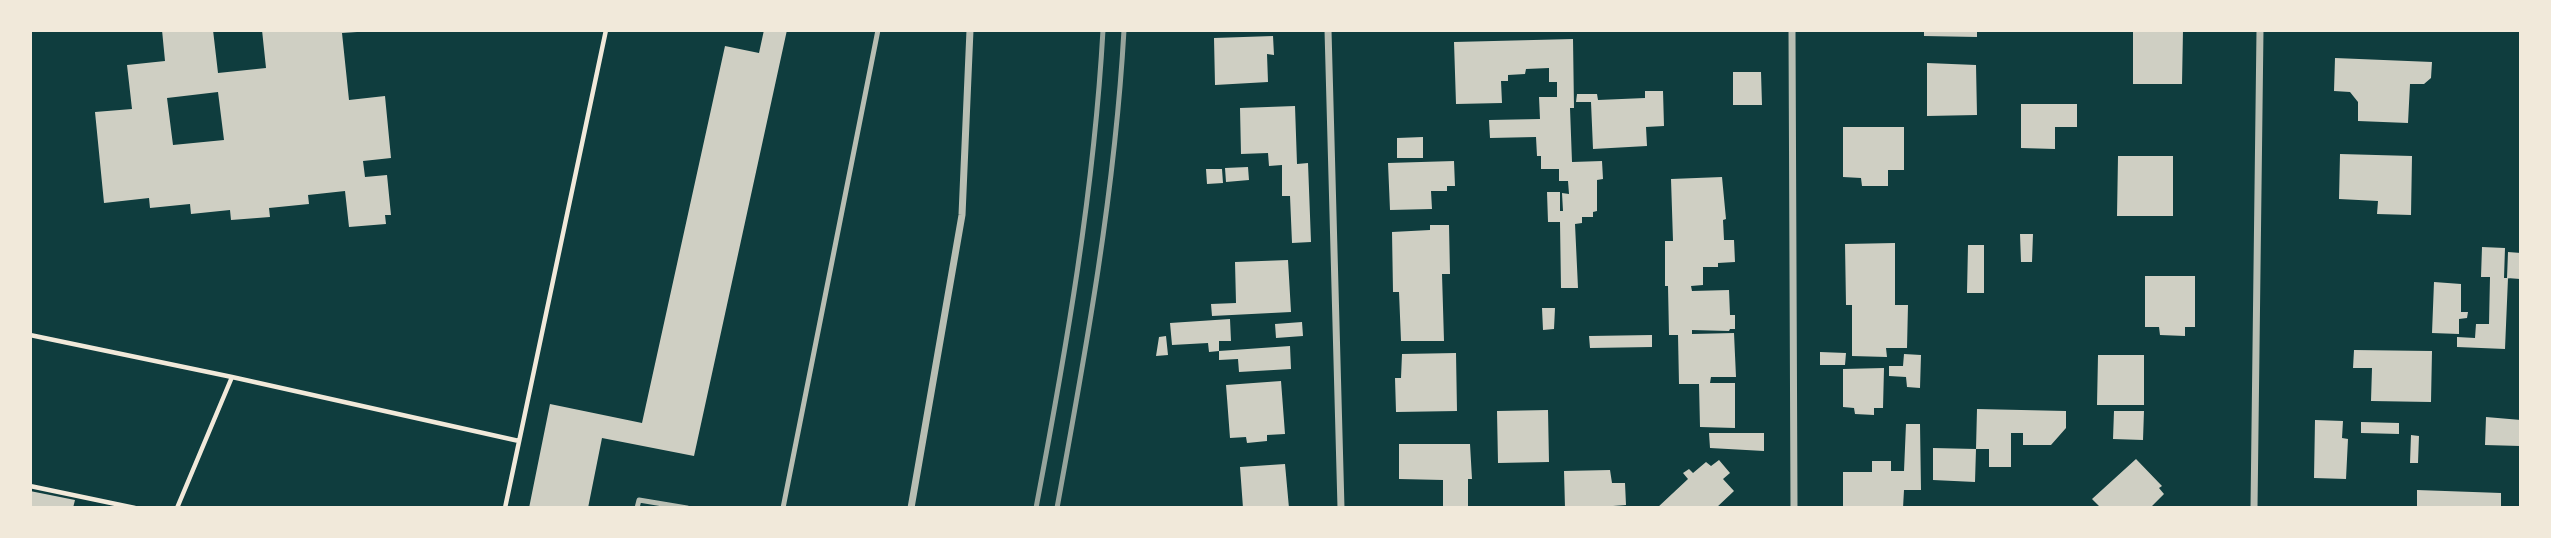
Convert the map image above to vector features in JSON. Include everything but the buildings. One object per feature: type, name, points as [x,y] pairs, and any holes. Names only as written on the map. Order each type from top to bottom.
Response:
[{"type":"street","points":[[911,508],[962,215],[970,30]]},
{"type":"street","points":[[1328,30],[1341,508]]},
{"type":"street","points":[[1792,30],[1794,508]]},
{"type":"street","points":[[2254,508],[2260,30]]},
{"type":"lane","points":[[783,508],[878,30]]},
{"type":"lane","points":[[637,508],[639,500],[687,508]]},
{"type":"path","points":[[505,508],[606,30]]},
{"type":"path","points":[[30,335],[519,441]]},
{"type":"path","points":[[177,508],[232,377]]},
{"type":"path","points":[[30,485],[135,508]]},
{"type":"railway","points":[[1036,508],[1068,330],[1086,210],[1103,30]]},
{"type":"railway","points":[[1057,508],[1089,330],[1106,210],[1124,30]]}]
